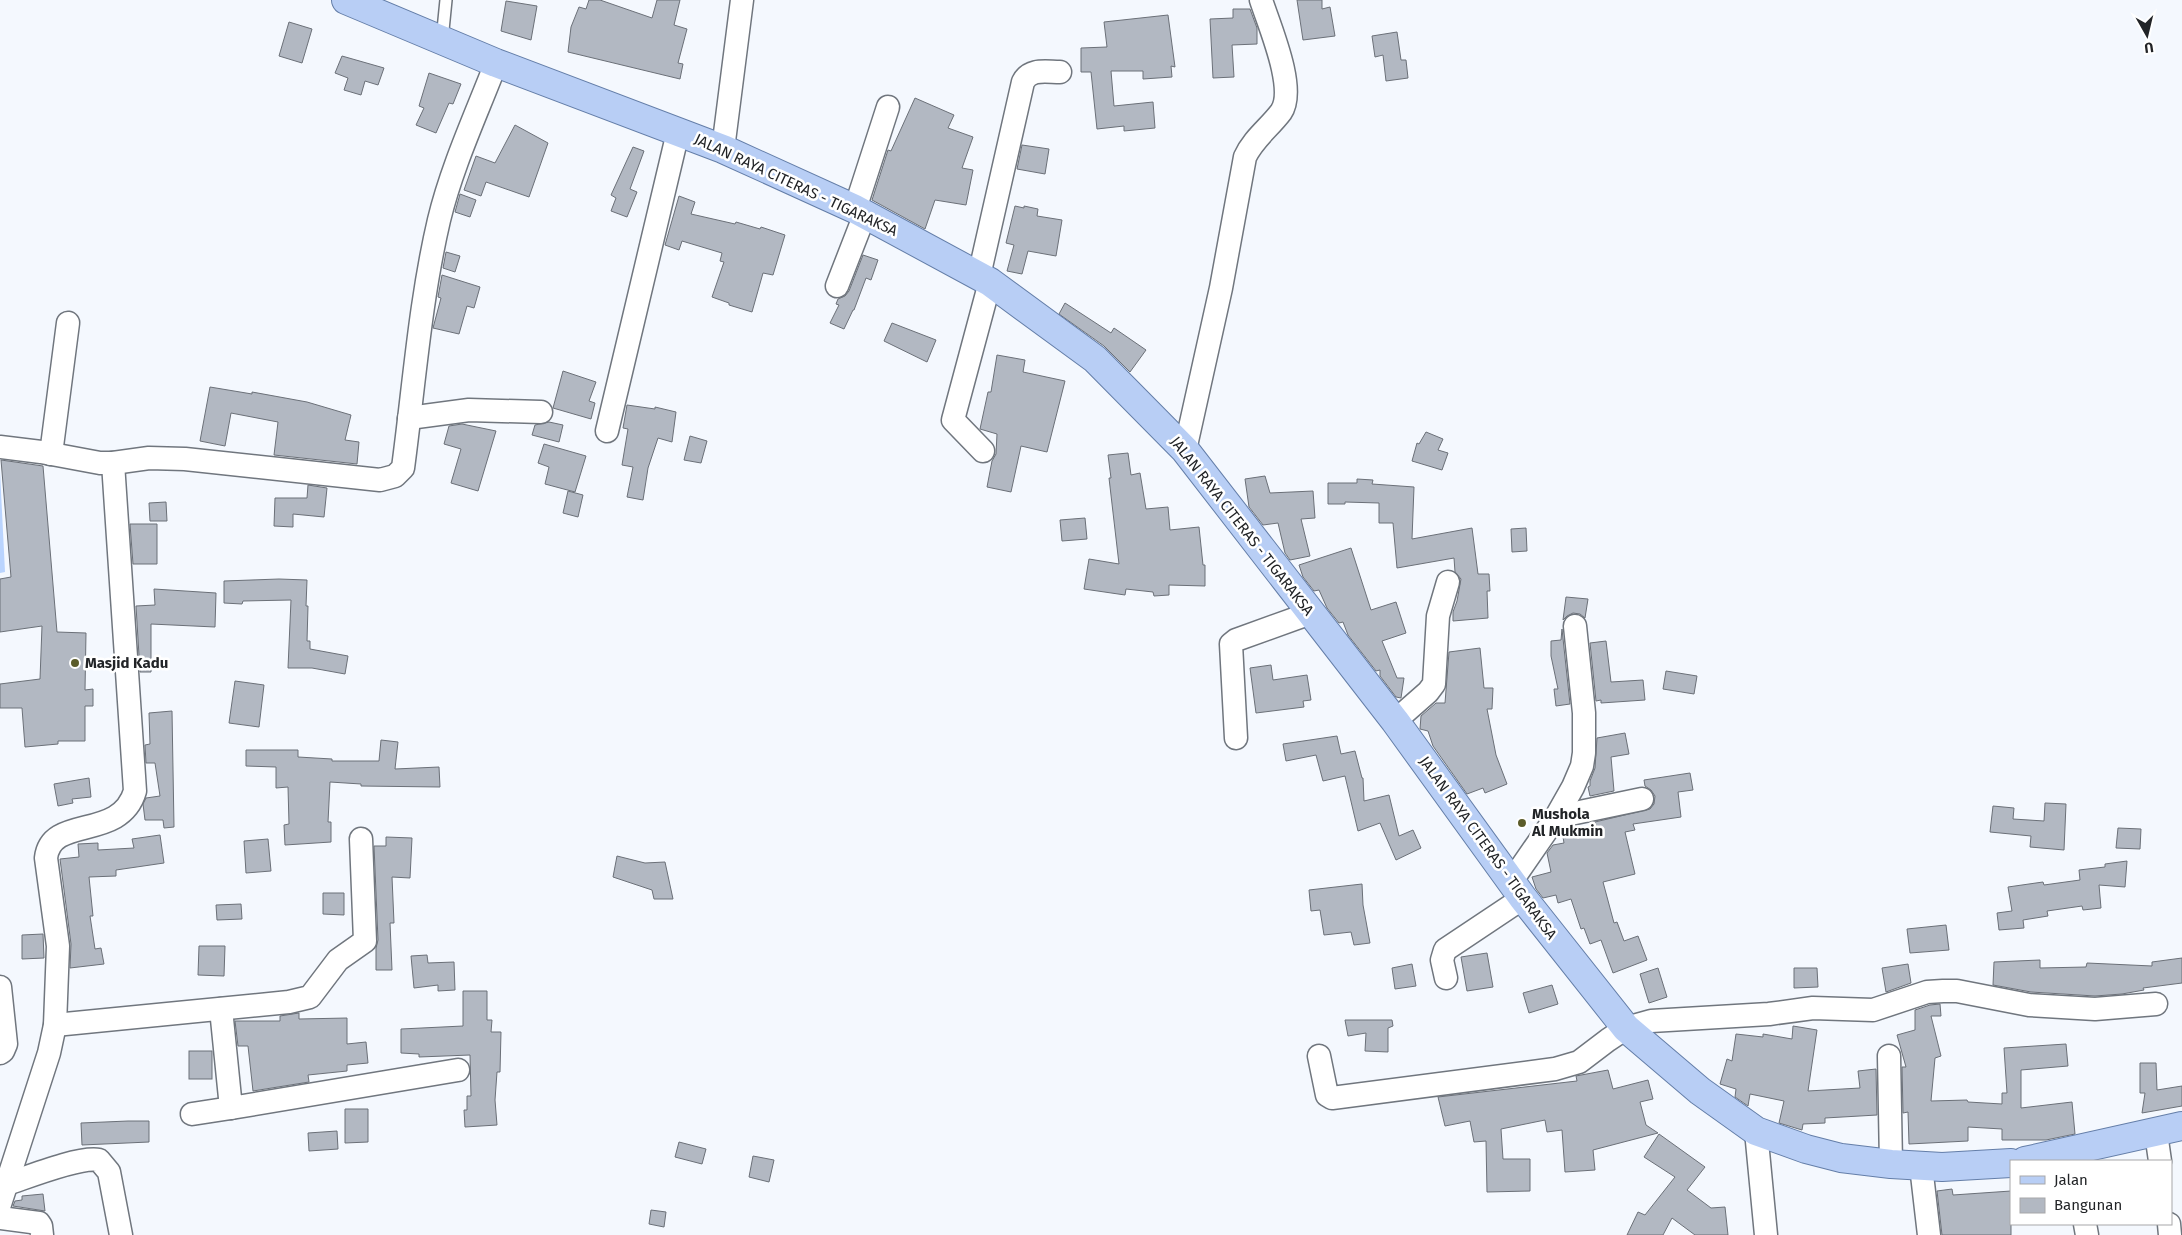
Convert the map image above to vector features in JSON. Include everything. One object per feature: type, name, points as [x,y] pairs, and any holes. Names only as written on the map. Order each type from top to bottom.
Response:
[{"type":"main road","name":"JALAN RAYA CITERAS - TIGARAKSA","points":[[346,0],[496,63],[723,149],[860,211],[985,279],[1095,359],[1185,450],[1395,721],[1517,890],[1626,1028],[1700,1090],[1756,1131],[1806,1149],[1841,1158],[1891,1164],[1985,1166],[2010,1163]]},
{"type":"main road","points":[[2036,1160],[2078,1156],[2182,1126]]},
{"type":"street","points":[[723,149],[742,0]]},
{"type":"street","points":[[1185,450],[1221,288],[1245,157],[1250,146],[1281,112],[1285,104],[1284,76],[1261,0]]},
{"type":"street","points":[[0,447],[113,464],[149,458],[185,459],[362,478],[388,479],[395,476],[402,468],[430,265],[440,218],[453,174],[496,63]]},
{"type":"street","points":[[983,452],[954,420],[985,279],[1023,82],[1030,73],[1036,71],[1060,72]]},
{"type":"street","points":[[837,286],[860,211],[888,107]]},
{"type":"street","points":[[607,431],[678,132]]},
{"type":"street","points":[[51,454],[68,323]]},
{"type":"street","points":[[409,418],[470,410],[540,412]]},
{"type":"street","points":[[4,1194],[49,1053],[54,1025],[58,946],[46,858],[47,849],[53,840],[68,832],[112,820],[120,815],[131,802],[136,791],[113,464]]},
{"type":"street","points":[[1395,721],[1428,692],[1434,684],[1438,616],[1448,582]]},
{"type":"street","points":[[1236,738],[1231,644],[1236,640],[1311,613]]},
{"type":"street","points":[[1446,978],[1442,960],[1445,950],[1517,890],[1573,787],[1582,766],[1584,753],[1584,713],[1575,626]]},
{"type":"street","points":[[1556,817],[1642,799]]},
{"type":"street","points":[[54,1025],[289,1002],[310,997],[338,960],[364,942],[362,839]]},
{"type":"street","points":[[0,987],[6,1044],[0,1053]]},
{"type":"street","points":[[1319,1056],[1327,1095],[1332,1098],[1555,1070],[1579,1062],[1626,1028],[1651,1021],[1769,1014],[1813,1008],[1873,1010],[1926,992],[1942,991],[1957,991],[2029,1005],[2094,1009],[2156,1004]]},
{"type":"street","points":[[221,1009],[231,1108]]},
{"type":"street","points":[[1889,1056],[1891,1164]]},
{"type":"street","points":[[192,1114],[458,1070]]},
{"type":"street","points":[[1756,1131],[1766,1235]]},
{"type":"street","points":[[2156,1133],[2160,1160]]},
{"type":"street","points":[[4,1194],[76,1162],[92,1158],[99,1160],[109,1172],[122,1235]]},
{"type":"street","points":[[1921,1166],[1929,1235]]},
{"type":"street","points":[[0,1218],[38,1223],[41,1226],[42,1235]]},
{"type":"lane","points":[[442,40],[446,0]]},
{"type":"shaded area","points":[[0,471],[5,572],[0,573]]},
{"type":"building","points":[[589,0],[600,0],[652,18],[657,0],[680,0],[674,25],[687,29],[678,63],[683,64],[680,79],[568,52],[571,27],[579,7],[586,9]]},
{"type":"building","points":[[1297,0],[1322,0],[1322,9],[1330,7],[1335,36],[1303,40]]},
{"type":"building","points":[[506,1],[537,6],[531,40],[501,31]]},
{"type":"building","points":[[1233,9],[1250,9],[1257,28],[1257,44],[1232,45],[1234,77],[1213,78],[1210,19],[1233,18]]},
{"type":"building","points":[[1168,15],[1175,67],[1171,66],[1172,77],[1143,79],[1143,71],[1111,71],[1114,106],[1153,102],[1155,128],[1124,131],[1124,126],[1097,129],[1091,72],[1081,72],[1081,48],[1107,47],[1104,22]]},
{"type":"building","points":[[289,22],[312,29],[302,63],[279,56]]},
{"type":"building","points":[[1397,32],[1401,60],[1406,60],[1408,78],[1386,81],[1383,55],[1375,57],[1372,36]]},
{"type":"building","points":[[342,56],[384,68],[378,85],[365,81],[361,95],[344,90],[348,78],[335,73]]},
{"type":"building","points":[[429,73],[461,84],[453,104],[449,103],[436,133],[416,125],[424,108],[419,106]]},
{"type":"building","points":[[915,98],[954,115],[948,128],[973,137],[962,168],[973,170],[966,205],[935,200],[925,229],[872,200],[888,150],[891,151]]},
{"type":"building","points":[[515,125],[548,143],[529,197],[486,182],[481,196],[464,190],[476,156],[495,163]]},
{"type":"building","points":[[1022,145],[1049,149],[1045,174],[1017,169]]},
{"type":"building","points":[[633,147],[644,151],[630,189],[637,192],[627,217],[611,211],[616,198],[611,195]]},
{"type":"building","points":[[460,194],[476,200],[470,217],[455,212]]},
{"type":"building","points":[[679,196],[695,202],[691,214],[735,224],[736,222],[760,229],[761,227],[785,235],[773,275],[763,273],[752,312],[729,305],[729,303],[712,297],[724,262],[720,261],[722,253],[682,241],[679,250],[665,245]]},
{"type":"building","points":[[1015,206],[1038,209],[1037,216],[1062,220],[1056,256],[1028,251],[1022,274],[1007,271],[1014,245],[1006,243]]},
{"type":"building","points":[[446,252],[460,256],[455,272],[443,268]]},
{"type":"building","points":[[863,255],[878,260],[871,280],[866,278],[854,310],[844,329],[830,323],[839,305],[836,304],[838,299],[845,296],[849,291]]},
{"type":"building","points":[[442,275],[480,287],[474,308],[467,306],[459,334],[433,328],[441,298],[438,297]]},
{"type":"building","points":[[1065,303],[1111,333],[1114,328],[1146,350],[1130,372],[1104,346],[1059,314]]},
{"type":"building","points":[[892,323],[936,340],[927,362],[884,341]]},
{"type":"building","points":[[997,355],[1025,360],[1023,372],[1065,381],[1047,452],[1021,446],[1011,492],[987,487],[992,461],[996,454],[997,434],[980,429],[988,392],[991,392]]},
{"type":"building","points":[[563,371],[596,382],[589,401],[595,403],[591,419],[553,408]]},
{"type":"building","points":[[210,387],[307,402],[351,415],[345,440],[359,442],[357,464],[274,455],[278,422],[231,413],[225,446],[200,441]]},
{"type":"building","points":[[627,405],[655,409],[655,407],[676,412],[672,442],[658,438],[648,468],[643,500],[627,497],[633,467],[622,465],[628,429],[623,428]]},
{"type":"building","points":[[549,422],[563,425],[559,442],[532,435],[535,425]]},
{"type":"building","points":[[462,424],[496,431],[478,491],[451,483],[461,449],[444,444],[449,426]]},
{"type":"building","points":[[1426,432],[1443,439],[1438,450],[1448,453],[1442,470],[1412,461],[1417,443],[1419,444]]},
{"type":"building","points":[[690,436],[707,441],[701,463],[684,460]]},
{"type":"building","points":[[544,444],[586,456],[575,492],[545,484],[549,467],[538,463]]},
{"type":"building","points":[[1128,453],[1131,475],[1140,473],[1146,509],[1168,507],[1170,530],[1199,527],[1203,565],[1205,565],[1205,586],[1169,585],[1169,595],[1154,596],[1153,592],[1126,589],[1125,595],[1084,589],[1089,559],[1119,564],[1108,455]]},
{"type":"building","points":[[1,460],[43,466],[57,632],[86,633],[85,690],[93,689],[93,706],[85,706],[85,741],[58,741],[58,744],[25,747],[22,708],[0,708],[0,684],[40,679],[42,626],[0,632],[0,579],[11,577]]},
{"type":"building","points":[[1265,476],[1270,493],[1313,491],[1315,518],[1301,519],[1310,556],[1290,560],[1285,553],[1278,523],[1263,525],[1249,507],[1245,479]]},
{"type":"building","points":[[1357,479],[1373,480],[1372,484],[1414,487],[1412,539],[1472,528],[1478,574],[1489,574],[1490,591],[1487,591],[1488,618],[1453,621],[1453,612],[1461,579],[1455,572],[1454,558],[1397,568],[1393,523],[1379,523],[1379,503],[1345,502],[1345,504],[1328,504],[1328,483],[1357,483]]},
{"type":"building","points":[[308,485],[327,488],[324,517],[293,514],[293,527],[274,526],[275,498],[307,498]]},
{"type":"building","points":[[568,491],[583,495],[578,517],[563,513]]},
{"type":"building","points":[[166,502],[167,521],[150,521],[149,503]]},
{"type":"building","points":[[1085,518],[1087,539],[1062,541],[1060,520]]},
{"type":"building","points":[[130,524],[157,524],[157,564],[133,564]]},
{"type":"building","points":[[1526,528],[1527,551],[1512,552],[1511,529]]},
{"type":"building","points":[[1351,548],[1371,610],[1396,602],[1406,633],[1382,641],[1397,678],[1404,678],[1401,698],[1396,697],[1380,676],[1380,670],[1376,671],[1348,635],[1343,622],[1339,623],[1327,608],[1319,590],[1314,591],[1303,577],[1299,565]]},
{"type":"building","points":[[307,580],[307,641],[310,641],[310,649],[348,656],[345,674],[312,668],[288,668],[291,600],[243,601],[242,604],[224,603],[224,581]]},
{"type":"building","points":[[154,589],[216,593],[215,627],[151,624],[151,672],[140,672],[136,606],[155,605]]},
{"type":"building","points":[[1566,597],[1588,599],[1585,618],[1580,614],[1573,613],[1563,620]]},
{"type":"building","points":[[1562,629],[1570,704],[1556,706],[1554,689],[1558,689],[1551,656],[1551,641],[1561,640]]},
{"type":"building","points":[[1606,641],[1611,682],[1643,680],[1645,700],[1601,703],[1601,700],[1596,701],[1590,643]]},
{"type":"building","points":[[1480,648],[1484,688],[1493,688],[1492,709],[1487,709],[1496,755],[1507,784],[1485,793],[1483,788],[1467,794],[1433,746],[1428,731],[1420,729],[1421,716],[1436,703],[1445,703],[1449,652]]},
{"type":"building","points":[[1271,665],[1273,680],[1307,675],[1311,700],[1303,701],[1304,707],[1256,713],[1250,668]]},
{"type":"building","points":[[1666,671],[1697,676],[1694,694],[1663,689]]},
{"type":"building","points":[[235,681],[264,685],[259,727],[229,723]]},
{"type":"building","points":[[172,711],[174,827],[164,828],[163,820],[145,820],[143,804],[146,798],[160,796],[155,763],[146,763],[145,745],[150,744],[149,713]]},
{"type":"building","points":[[1625,733],[1629,754],[1611,757],[1614,791],[1590,796],[1588,787],[1590,786],[1595,768],[1597,738]]},
{"type":"building","points":[[1337,736],[1341,754],[1355,751],[1363,778],[1364,801],[1389,795],[1399,836],[1413,830],[1421,848],[1396,860],[1380,823],[1358,831],[1345,776],[1323,781],[1316,755],[1286,761],[1283,744]]},
{"type":"building","points":[[381,740],[398,742],[395,769],[439,767],[440,787],[361,786],[361,784],[330,782],[328,822],[331,822],[331,842],[285,845],[284,825],[289,824],[288,787],[276,788],[276,767],[246,766],[246,750],[298,750],[298,757],[332,759],[332,761],[379,761]]},
{"type":"building","points":[[1690,773],[1693,790],[1678,792],[1681,817],[1633,824],[1635,830],[1625,832],[1635,874],[1603,882],[1614,923],[1617,922],[1624,941],[1638,936],[1647,960],[1613,973],[1601,940],[1590,944],[1584,928],[1581,929],[1571,899],[1558,903],[1556,895],[1543,898],[1536,889],[1532,877],[1551,872],[1547,853],[1553,845],[1564,843],[1563,837],[1597,830],[1595,822],[1650,809],[1654,804],[1655,796],[1645,786],[1644,780]]},
{"type":"building","points":[[89,778],[91,797],[72,799],[73,803],[58,806],[54,784]]},
{"type":"building","points":[[2045,803],[2066,804],[2064,850],[2030,847],[2031,836],[1990,832],[1993,806],[2014,808],[2013,819],[2044,821]]},
{"type":"building","points":[[2118,828],[2141,829],[2140,849],[2116,848]]},
{"type":"building","points":[[160,835],[164,863],[116,870],[116,876],[89,877],[93,916],[90,916],[95,949],[101,948],[104,964],[70,968],[71,944],[60,859],[79,857],[78,844],[98,843],[98,850],[134,848],[132,839]]},
{"type":"building","points":[[386,837],[412,838],[410,878],[392,877],[394,923],[390,923],[392,970],[376,970],[378,940],[374,846],[386,846]]},
{"type":"building","points":[[268,839],[271,871],[246,873],[244,841]]},
{"type":"building","points":[[617,856],[645,863],[665,862],[673,899],[654,899],[652,890],[613,877]]},
{"type":"building","points":[[2127,861],[2125,887],[2099,885],[2101,908],[2083,910],[2082,906],[2047,911],[2048,916],[2023,920],[2024,928],[1999,930],[1997,913],[2012,911],[2008,887],[2043,882],[2044,885],[2080,880],[2079,870],[2105,867],[2105,864]]},
{"type":"building","points":[[1362,884],[1363,905],[1370,943],[1354,945],[1351,932],[1324,935],[1320,910],[1311,911],[1309,890]]},
{"type":"building","points":[[323,893],[344,893],[344,915],[323,914]]},
{"type":"building","points":[[241,904],[242,919],[217,920],[216,905]]},
{"type":"building","points":[[1946,925],[1949,950],[1910,953],[1907,929]]},
{"type":"building","points":[[43,934],[44,958],[22,959],[22,935]]},
{"type":"building","points":[[199,946],[225,946],[224,976],[198,975]]},
{"type":"building","points":[[1487,953],[1493,987],[1467,991],[1461,957]]},
{"type":"building","points":[[427,955],[428,963],[454,962],[455,990],[438,991],[438,985],[414,988],[411,956]]},
{"type":"building","points":[[2182,958],[2182,983],[2143,988],[2144,990],[2122,994],[2095,996],[2031,992],[1993,985],[1994,962],[2040,960],[2040,968],[2086,967],[2087,963],[2152,966],[2152,962]]},
{"type":"building","points":[[1412,964],[1416,986],[1395,989],[1392,968]]},
{"type":"building","points":[[1908,964],[1911,983],[1886,992],[1882,968]]},
{"type":"building","points":[[1658,968],[1667,997],[1649,1003],[1640,974]]},
{"type":"building","points":[[1794,968],[1817,968],[1818,987],[1794,988]]},
{"type":"building","points":[[1552,985],[1558,1004],[1529,1013],[1523,993]]},
{"type":"building","points":[[463,991],[487,991],[487,1020],[492,1020],[491,1032],[501,1032],[500,1072],[497,1072],[495,1100],[497,1125],[465,1127],[464,1110],[467,1110],[467,1096],[471,1096],[470,1055],[419,1057],[419,1054],[401,1053],[401,1029],[463,1026]]},
{"type":"building","points":[[1940,1004],[1941,1016],[1931,1016],[1941,1056],[1935,1058],[1931,1101],[1967,1100],[1968,1102],[2002,1104],[2002,1093],[2007,1093],[2004,1048],[2066,1044],[2068,1066],[2021,1070],[2021,1108],[2072,1102],[2075,1134],[2046,1140],[2002,1140],[2002,1129],[1968,1127],[1968,1141],[1909,1144],[1908,1112],[1903,1113],[1902,1067],[1906,1067],[1897,1035],[1915,1030],[1915,1010]]},
{"type":"building","points":[[299,1013],[299,1019],[347,1018],[347,1044],[366,1042],[368,1063],[347,1065],[347,1071],[308,1075],[309,1082],[253,1091],[248,1046],[238,1046],[235,1021],[280,1021],[280,1016]]},
{"type":"building","points":[[1345,1020],[1392,1020],[1393,1026],[1388,1028],[1388,1052],[1365,1051],[1366,1033],[1348,1036]]},
{"type":"building","points":[[1793,1026],[1817,1030],[1808,1091],[1860,1088],[1858,1071],[1876,1069],[1877,1115],[1825,1118],[1825,1123],[1803,1124],[1802,1130],[1779,1123],[1784,1101],[1750,1094],[1748,1106],[1735,1097],[1736,1089],[1720,1084],[1727,1059],[1732,1061],[1736,1034],[1763,1037],[1763,1034],[1792,1039]]},
{"type":"building","points":[[189,1051],[212,1051],[212,1079],[189,1079]]},
{"type":"building","points":[[2140,1063],[2156,1063],[2157,1090],[2182,1086],[2182,1106],[2142,1113],[2145,1093],[2140,1093]]},
{"type":"building","points":[[1608,1070],[1613,1089],[1648,1080],[1653,1099],[1640,1102],[1646,1125],[1658,1133],[1593,1150],[1595,1170],[1565,1172],[1562,1130],[1547,1132],[1545,1120],[1501,1129],[1503,1159],[1530,1159],[1530,1191],[1487,1192],[1486,1141],[1474,1142],[1470,1121],[1445,1126],[1438,1097],[1577,1081],[1576,1076]]},
{"type":"building","points":[[345,1109],[368,1109],[368,1142],[345,1143]]},
{"type":"building","points":[[149,1121],[149,1142],[82,1145],[81,1123]]},
{"type":"building","points":[[337,1131],[338,1149],[309,1151],[308,1133]]},
{"type":"building","points":[[1659,1134],[1705,1167],[1687,1190],[1711,1208],[1725,1207],[1728,1235],[1695,1235],[1672,1218],[1663,1235],[1627,1235],[1638,1212],[1645,1215],[1675,1177],[1644,1157]]},
{"type":"building","points":[[679,1142],[706,1149],[702,1164],[675,1157]]},
{"type":"building","points":[[753,1156],[774,1160],[769,1182],[749,1177]]},
{"type":"building","points":[[1952,1189],[1953,1195],[2010,1191],[2011,1235],[1942,1235],[1937,1191]]},
{"type":"building","points":[[43,1194],[45,1211],[13,1206],[15,1201],[22,1200],[22,1196]]},
{"type":"building","points":[[651,1210],[666,1212],[664,1227],[649,1224]]},
{"type":"place","name":"Masjid Kadu","points":[[75,663]]},
{"type":"place","name":"Mushola Al Mukmin","points":[[1522,823]]}]
